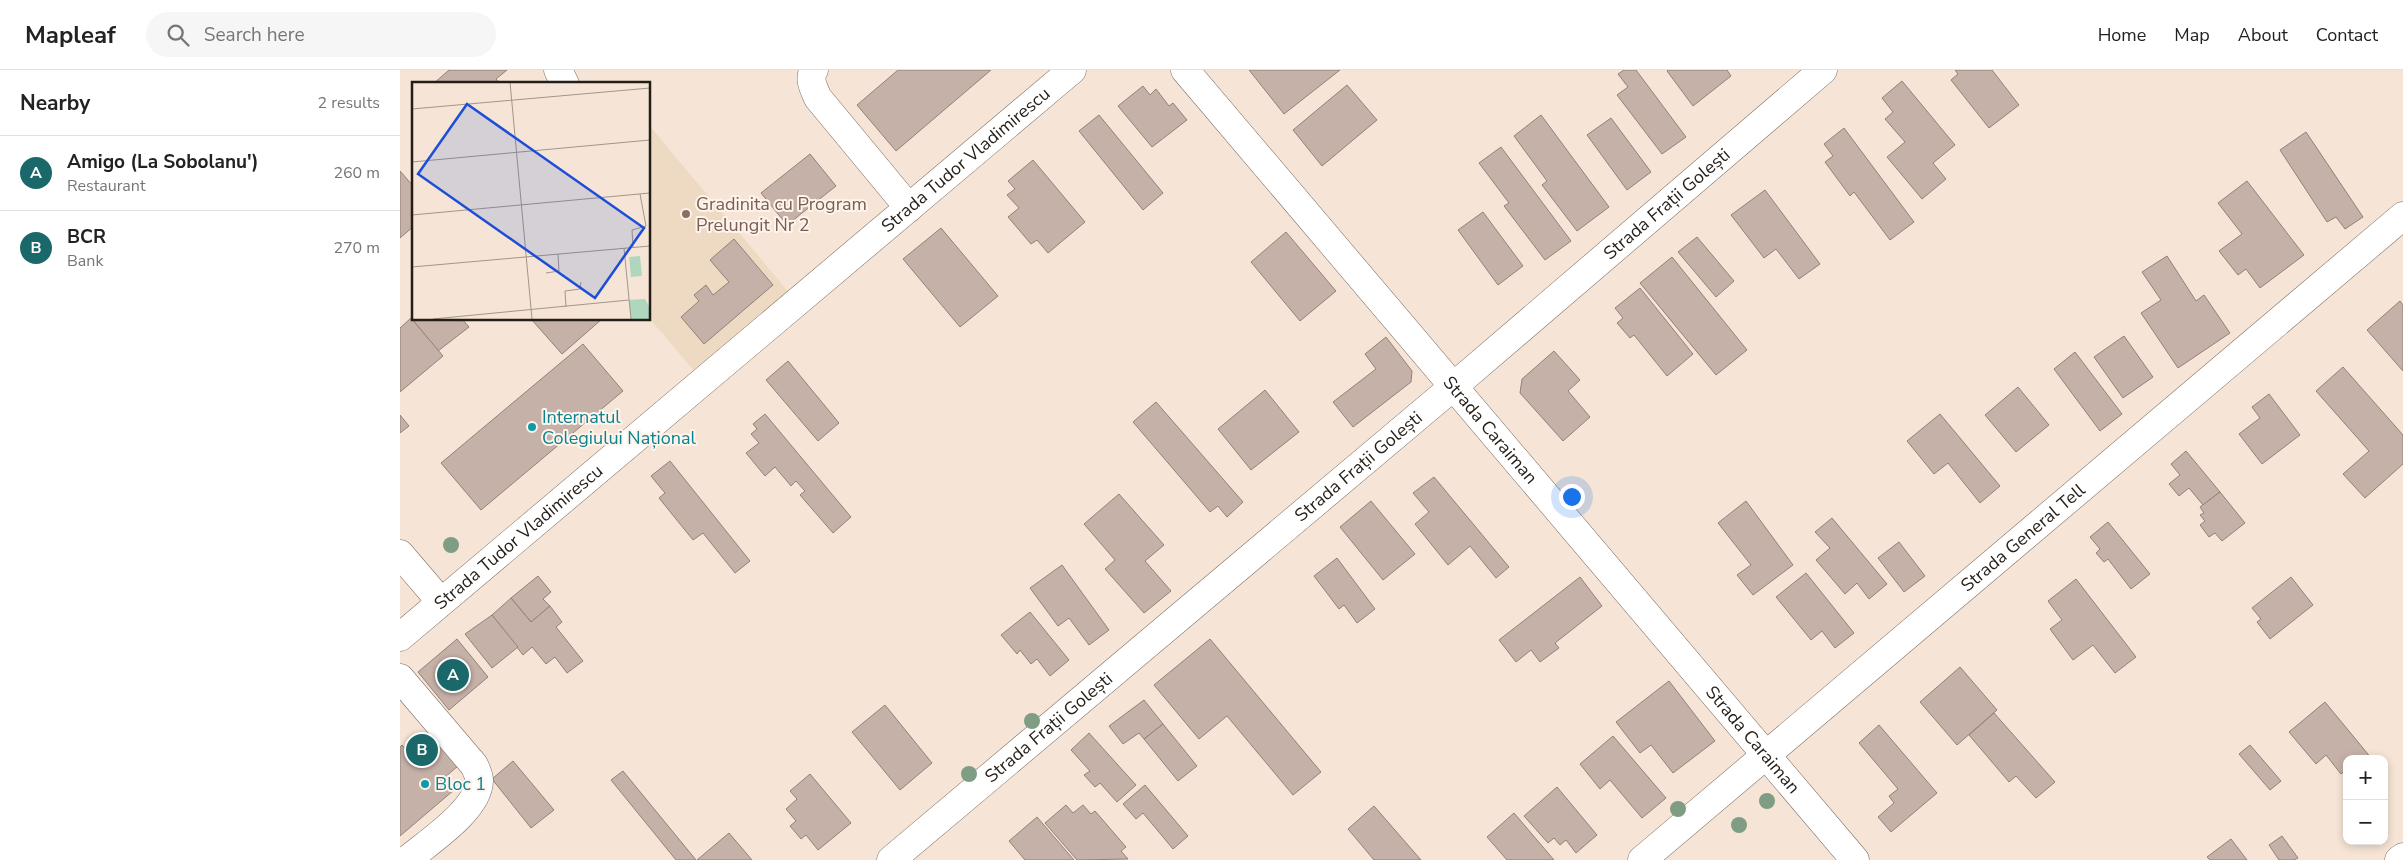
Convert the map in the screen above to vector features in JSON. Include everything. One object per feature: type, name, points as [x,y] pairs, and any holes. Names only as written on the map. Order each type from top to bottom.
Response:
[{"type":"street","points":[[558,70],[564,82]]},
{"type":"street","points":[[814,70],[811,84],[818,98],[909,208]]},
{"type":"street","name":"Strada Tudor Vladimirescu","points":[[400,637],[1072,70]]},
{"type":"street","name":"Strada Caraiman","points":[[1185,70],[1855,860]]},
{"type":"street","name":"Strada Frații Golești","points":[[891,860],[1454,386],[1823,70]]},
{"type":"street","name":"Strada General Tell","points":[[1642,860],[2403,216]]},
{"type":"street","points":[[400,554],[441,602]]},
{"type":"street","points":[[400,678],[474,765],[480,780],[475,798],[464,812],[407,860]]},
{"type":"street","points":[[2399,860],[2403,857]]},
{"type":"shaded area","name":"Gradinita cu Program Prelungit Nr 2","points":[[650,126],[797,302],[703,381],[650,319]]},
{"type":"building","points":[[449,70],[507,70],[496,79],[499,82],[435,82]]},
{"type":"building","points":[[898,70],[991,70],[896,151],[857,105]]},
{"type":"building","points":[[1249,70],[1340,70],[1284,114]]},
{"type":"building","points":[[1624,70],[1636,70],[1686,137],[1662,154],[1617,95],[1628,87],[1618,74]]},
{"type":"building","points":[[1668,70],[1727,70],[1731,76],[1693,106]]},
{"type":"building","points":[[1955,70],[1992,70],[2019,105],[1989,128],[1951,80],[1958,74]]},
{"type":"building","points":[[1902,81],[1955,145],[1933,163],[1946,179],[1922,199],[1887,157],[1905,142],[1885,119],[1893,112],[1882,98]]},
{"type":"building","points":[[1347,85],[1377,120],[1322,166],[1293,130]]},
{"type":"building","points":[[1143,86],[1150,95],[1156,89],[1169,106],[1173,103],[1187,120],[1152,147],[1118,106]]},
{"type":"building","points":[[1099,115],[1163,193],[1143,210],[1079,131]]},
{"type":"building","points":[[1541,115],[1609,207],[1577,231],[1542,185],[1547,181],[1514,136]]},
{"type":"building","points":[[1611,118],[1651,172],[1627,190],[1587,135]]},
{"type":"building","points":[[1844,128],[1914,222],[1890,240],[1854,192],[1850,196],[1825,162],[1833,156],[1824,144]]},
{"type":"building","points":[[2306,132],[2363,217],[2345,229],[2336,217],[2327,222],[2280,150]]},
{"type":"building","points":[[1501,147],[1571,241],[1545,260],[1504,206],[1509,203],[1479,163]]},
{"type":"building","points":[[810,154],[836,186],[787,225],[761,193]]},
{"type":"building","points":[[1033,160],[1085,222],[1048,253],[1037,240],[1031,244],[1008,217],[1019,208],[1007,195],[1015,189],[1008,181]]},
{"type":"building","points":[[400,171],[412,185],[412,228],[400,238]]},
{"type":"building","points":[[2247,181],[2304,255],[2260,288],[2246,269],[2238,275],[2219,251],[2242,234],[2218,203]]},
{"type":"building","points":[[1765,190],[1820,264],[1799,279],[1776,249],[1764,258],[1731,215]]},
{"type":"building","points":[[1483,212],[1523,266],[1498,285],[1458,230]]},
{"type":"building","points":[[941,228],[998,296],[960,327],[903,259]]},
{"type":"building","points":[[1286,232],[1336,291],[1300,321],[1251,262]]},
{"type":"building","points":[[1697,237],[1734,281],[1716,297],[1678,252]]},
{"type":"building","points":[[734,239],[773,285],[704,344],[681,317],[699,301],[694,295],[706,285],[713,295],[729,282],[710,260]]},
{"type":"building","points":[[2167,256],[2196,301],[2204,295],[2230,333],[2178,368],[2141,313],[2161,300],[2142,272]]},
{"type":"building","points":[[1672,257],[1747,350],[1716,375],[1640,283]]},
{"type":"building","points":[[1640,288],[1693,354],[1667,376],[1634,335],[1630,338],[1617,323],[1623,318],[1615,308]]},
{"type":"building","points":[[2400,301],[2403,305],[2403,371],[2367,330]]},
{"type":"building","points":[[411,318],[443,356],[400,392],[400,328]]},
{"type":"building","points":[[413,320],[463,320],[469,327],[438,351]]},
{"type":"building","points":[[532,320],[601,320],[562,354]]},
{"type":"building","points":[[2124,336],[2153,377],[2123,398],[2094,357]]},
{"type":"building","points":[[1386,337],[1412,371],[1411,382],[1353,427],[1333,402],[1376,369],[1365,354]]},
{"type":"building","name":"Internatul Colegiului Național","points":[[583,344],[623,391],[481,510],[441,463]]},
{"type":"building","points":[[1554,351],[1580,380],[1568,391],[1590,417],[1563,441],[1520,393],[1522,379]]},
{"type":"building","points":[[2075,352],[2122,414],[2100,431],[2054,369]]},
{"type":"building","points":[[788,361],[839,423],[818,441],[766,380]]},
{"type":"building","points":[[2343,367],[2403,435],[2403,464],[2365,498],[2343,474],[2369,451],[2316,391]]},
{"type":"building","points":[[2018,387],[2049,425],[2016,452],[1985,415]]},
{"type":"building","points":[[1265,390],[1299,432],[1251,470],[1218,429]]},
{"type":"building","points":[[2269,394],[2300,435],[2262,464],[2239,434],[2260,418],[2252,407]]},
{"type":"building","points":[[1156,402],[1243,502],[1227,517],[1218,506],[1210,512],[1133,422]]},
{"type":"building","points":[[765,414],[851,517],[833,533],[800,495],[805,491],[796,481],[791,486],[775,467],[765,476],[746,453],[759,443],[751,434],[757,429],[753,424]]},
{"type":"building","points":[[1940,414],[2000,486],[1980,503],[1948,463],[1934,474],[1907,441]]},
{"type":"building","points":[[400,415],[409,426],[400,433]]},
{"type":"building","points":[[2186,451],[2220,492],[2203,505],[2189,488],[2179,496],[2169,484],[2180,475],[2171,464]]},
{"type":"building","points":[[670,461],[750,561],[735,573],[703,533],[693,540],[659,498],[665,493],[651,476]]},
{"type":"building","points":[[1434,477],[1509,567],[1496,578],[1470,546],[1448,565],[1415,524],[1429,512],[1413,493]]},
{"type":"building","points":[[2220,492],[2245,523],[2222,541],[2215,533],[2209,537],[2200,525],[2205,521],[2200,515],[2204,513],[2200,507]]},
{"type":"building","points":[[1119,494],[1164,545],[1145,561],[1171,591],[1144,613],[1105,569],[1115,560],[1084,524]]},
{"type":"building","points":[[1371,501],[1415,554],[1383,580],[1340,527]]},
{"type":"building","points":[[1746,501],[1793,565],[1753,595],[1737,575],[1751,565],[1718,523]]},
{"type":"building","points":[[1832,518],[1887,584],[1869,599],[1857,583],[1845,594],[1816,560],[1830,548],[1815,532]]},
{"type":"building","points":[[2108,522],[2150,574],[2131,589],[2108,559],[2104,562],[2096,553],[2100,549],[2090,537]]},
{"type":"building","points":[[1899,542],[1925,576],[1904,592],[1878,558]]},
{"type":"building","points":[[1337,558],[1375,609],[1357,623],[1344,605],[1339,609],[1314,576]]},
{"type":"building","points":[[1062,565],[1109,630],[1089,645],[1069,618],[1058,626],[1030,588]]},
{"type":"building","points":[[1806,573],[1854,633],[1835,648],[1822,631],[1811,640],[1776,597]]},
{"type":"building","points":[[538,576],[551,592],[543,599],[550,606],[531,622],[511,598]]},
{"type":"building","points":[[1580,577],[1602,606],[1555,643],[1559,648],[1540,662],[1531,650],[1516,662],[1499,640]]},
{"type":"building","points":[[2291,577],[2313,605],[2270,639],[2257,622],[2261,619],[2252,608]]},
{"type":"building","points":[[2076,579],[2136,657],[2115,673],[2093,645],[2073,660],[2050,629],[2062,620],[2048,601]]},
{"type":"building","points":[[511,598],[531,622],[550,606],[562,622],[556,627],[583,661],[567,673],[555,657],[546,664],[532,647],[523,655],[492,615]]},
{"type":"building","points":[[1030,612],[1069,660],[1050,676],[1037,659],[1031,664],[1020,650],[1017,654],[1001,635]]},
{"type":"building","points":[[492,615],[518,647],[492,668],[465,634]]},
{"type":"building","points":[[457,639],[488,677],[449,710],[418,672]]},
{"type":"building","points":[[1210,639],[1321,772],[1293,795],[1227,716],[1199,739],[1154,685]]},
{"type":"building","points":[[1960,667],[1997,710],[1957,745],[1920,702]]},
{"type":"building","points":[[1669,681],[1715,741],[1673,773],[1651,745],[1640,753],[1616,722]]},
{"type":"building","points":[[1144,700],[1163,724],[1144,739],[1139,733],[1123,744],[1109,726]]},
{"type":"building","points":[[2325,702],[2369,755],[2343,755],[2343,772],[2341,774],[2326,755],[2316,764],[2289,732]]},
{"type":"building","points":[[885,705],[932,763],[900,790],[852,732]]},
{"type":"building","points":[[1994,713],[2055,782],[2036,798],[2016,776],[2009,782],[1969,735]]},
{"type":"building","points":[[1163,724],[1197,766],[1178,781],[1144,739]]},
{"type":"building","points":[[1879,725],[1937,793],[1891,832],[1878,817],[1894,803],[1889,796],[1898,789],[1859,743]]},
{"type":"building","points":[[1089,733],[1136,785],[1117,802],[1100,783],[1095,787],[1084,775],[1090,771],[1071,750]]},
{"type":"building","name":"Bloc 1","points":[[434,735],[459,765],[444,778],[454,790],[400,836],[400,747],[402,745],[411,755]]},
{"type":"building","points":[[1613,736],[1666,798],[1642,818],[1610,780],[1600,789],[1580,764]]},
{"type":"building","points":[[2250,745],[2281,781],[2270,790],[2239,754]]},
{"type":"building","points":[[513,761],[554,810],[531,828],[492,779]]},
{"type":"building","points":[[623,771],[696,860],[676,860],[611,780]]},
{"type":"building","points":[[810,774],[851,823],[818,850],[806,835],[801,839],[790,826],[796,821],[786,809],[797,799],[790,791]]},
{"type":"building","points":[[1145,785],[1188,836],[1173,849],[1143,813],[1136,819],[1123,804]]},
{"type":"building","points":[[1557,787],[1597,835],[1576,853],[1566,840],[1560,845],[1554,838],[1548,843],[1524,816]]},
{"type":"building","points":[[1066,805],[1073,813],[1083,805],[1091,814],[1095,811],[1126,847],[1121,851],[1128,859],[1077,860],[1045,823]]},
{"type":"building","points":[[1374,806],[1421,860],[1374,860],[1348,829]]},
{"type":"building","points":[[1514,813],[1554,860],[1507,860],[1487,837]]},
{"type":"building","points":[[1037,817],[1074,860],[1025,860],[1009,841]]},
{"type":"building","points":[[729,833],[752,860],[697,860]]},
{"type":"building","points":[[2282,836],[2298,858],[2294,860],[2279,860],[2269,845]]},
{"type":"building","points":[[2231,839],[2247,860],[2210,860],[2207,857]]},
{"type":"place","name":"Gradinita cu Program Prelungit Nr 2","points":[[686,214]]},
{"type":"place","name":"Internatul Colegiului Național","points":[[532,427]]},
{"type":"place","name":"Amigo (La Sobolanu')","points":[[453,675]]},
{"type":"place","name":"BCR","points":[[422,750]]},
{"type":"place","name":"Bloc 1","points":[[425,784]]}]
